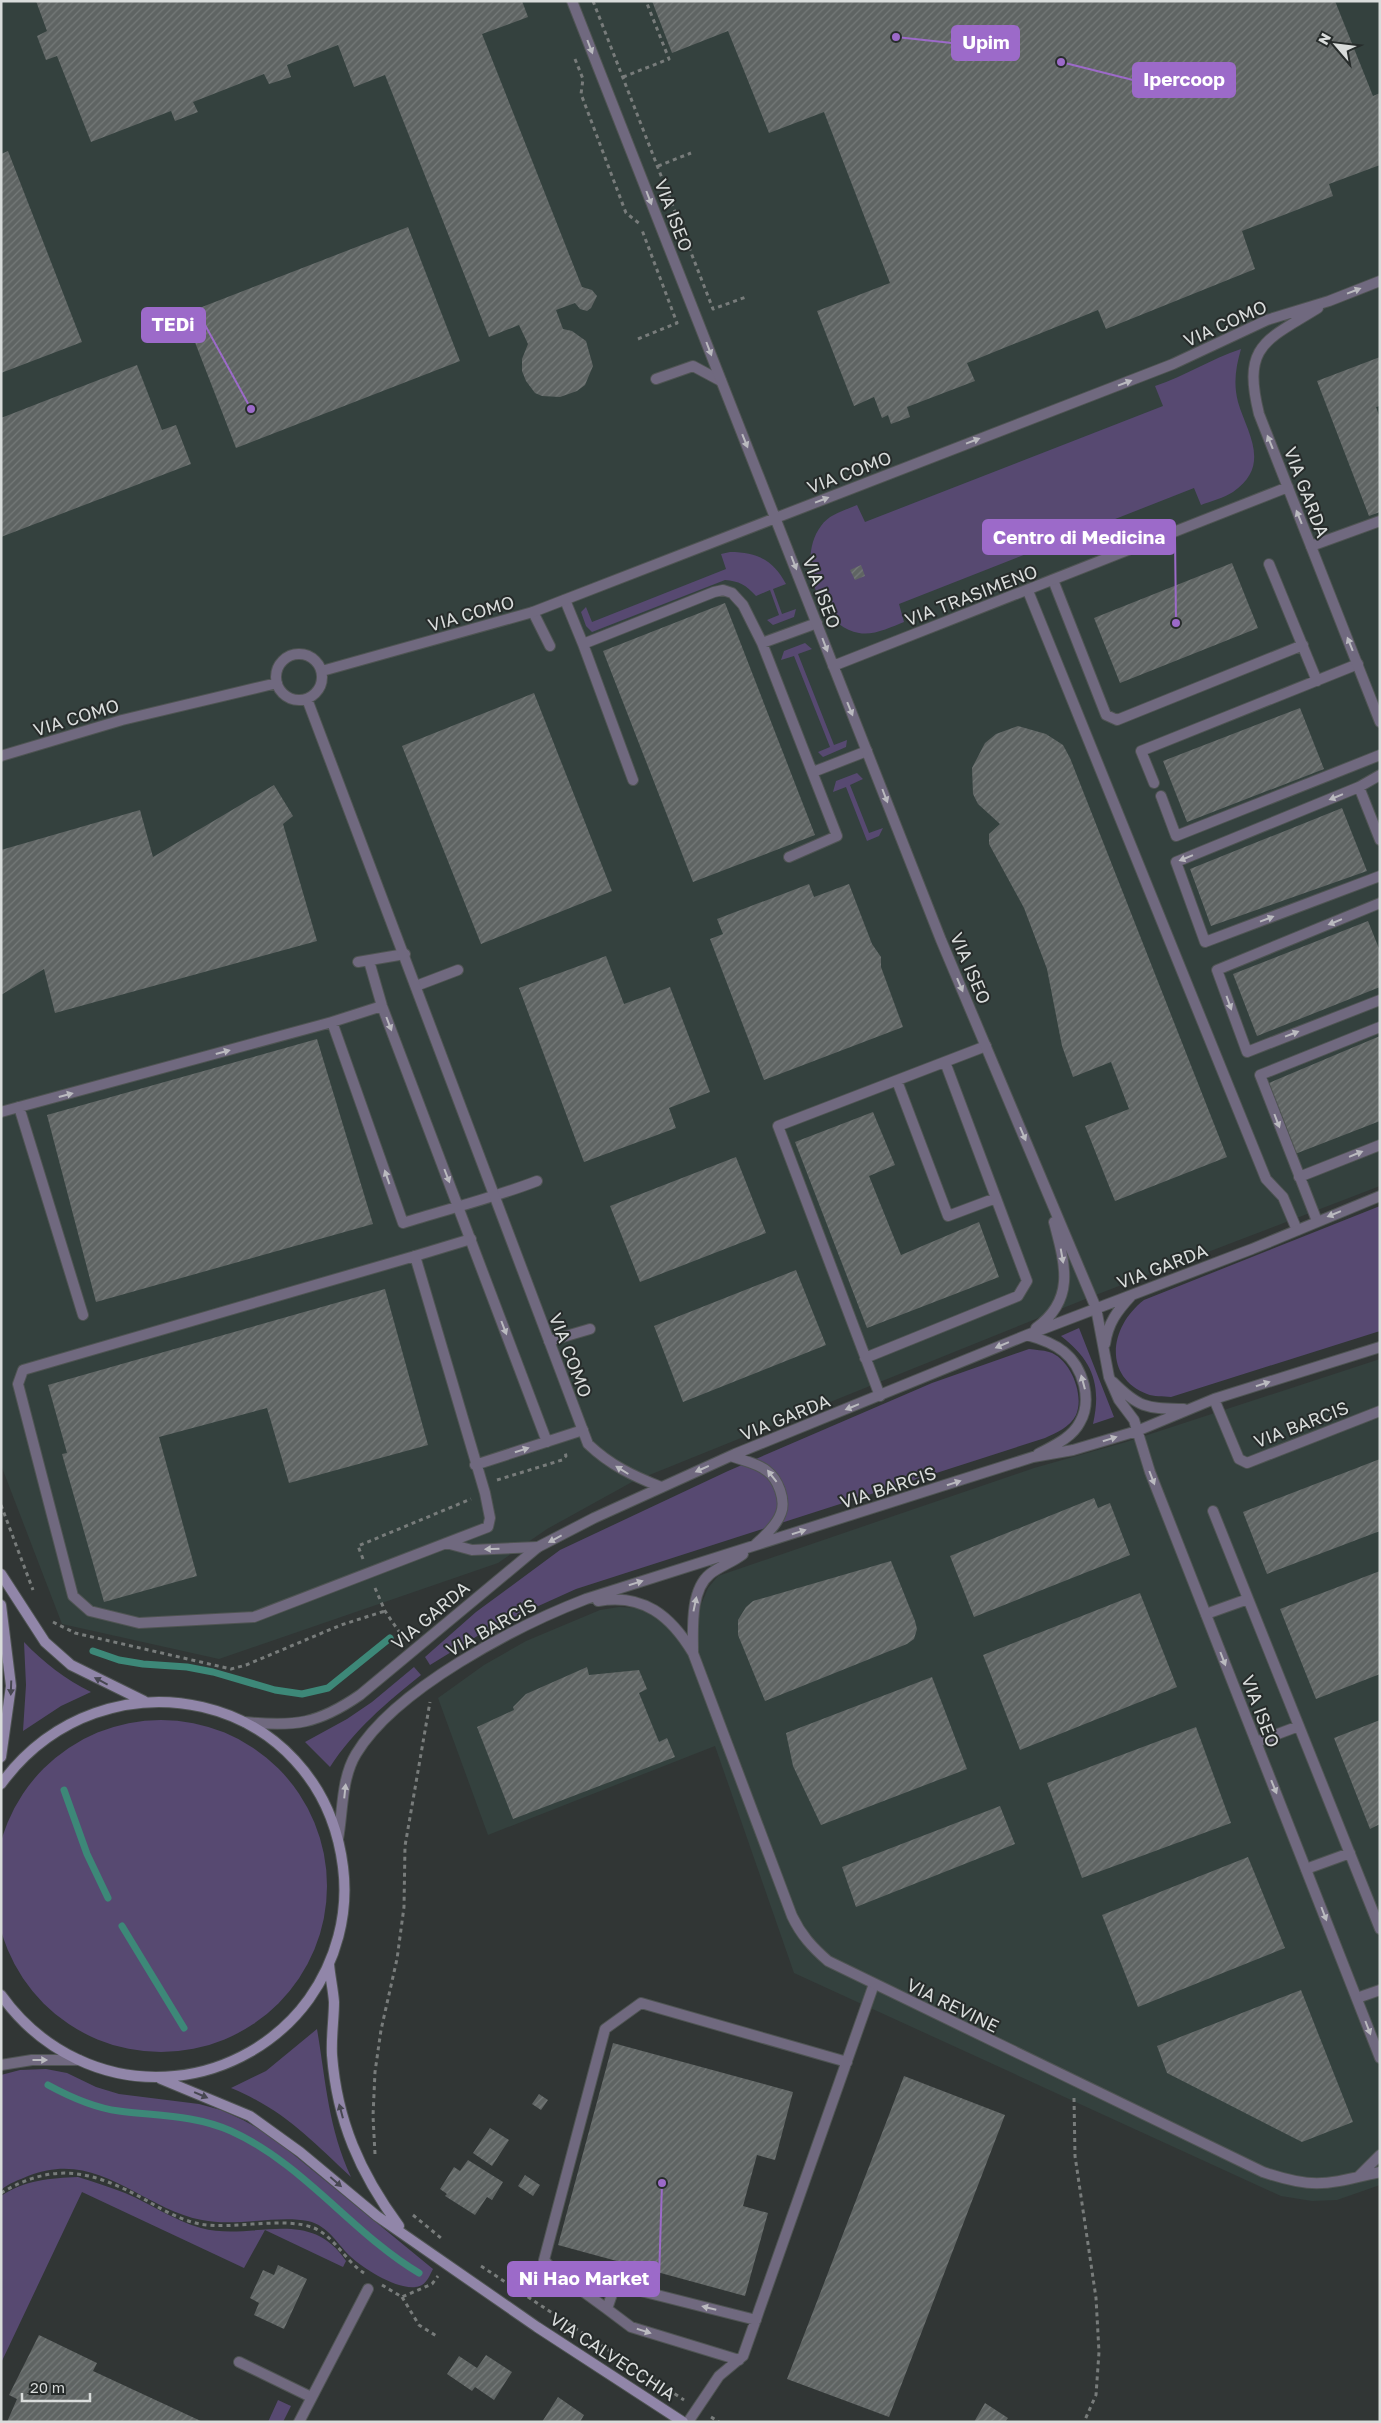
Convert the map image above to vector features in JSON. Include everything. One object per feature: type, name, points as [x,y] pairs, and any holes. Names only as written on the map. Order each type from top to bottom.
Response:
[{"type":"main road","points":[[1,1574],[46,1642],[65,1659],[104,1683],[145,1702]]},
{"type":"main road","points":[[1,1605],[11,1686],[1,1757]]},
{"type":"main road","points":[[1,1784],[30,1750],[68,1724],[105,1708],[145,1702],[169,1701],[199,1706],[244,1722],[274,1742],[303,1771],[326,1806],[338,1839],[344,1871],[344,1902],[341,1928],[329,1964],[315,1990],[298,2013],[278,2033],[259,2047],[234,2061],[207,2070],[179,2076],[155,2077],[110,2072],[79,2060],[55,2047],[33,2031],[1,1995]]},
{"type":"main road","name":"VIA CALVECCHIA","points":[[329,1964],[334,2002],[332,2053],[340,2108],[348,2135],[367,2180],[402,2231]]},
{"type":"main road","name":"VIA CALVECCHIA","points":[[155,2077],[250,2116],[300,2152],[377,2216],[402,2231],[537,2327],[683,2422]]},
{"type":"street","name":"VIA ISEO","points":[[572,1],[867,751],[986,1046],[1096,1308],[1109,1377],[1119,1400],[1134,1420],[1150,1472],[1380,2058]]},
{"type":"street","name":"VIA COMO","points":[[322,671],[533,612],[1173,364],[1267,320],[1329,301],[1380,281]]},
{"type":"street","name":"VIA GARDA","points":[[1329,301],[1266,341],[1258,353],[1254,368],[1253,388],[1259,414],[1380,722]]},
{"type":"street","points":[[656,380],[694,366],[721,381]]},
{"type":"street","name":"VIA TRASIMENO","points":[[833,666],[1288,487]]},
{"type":"street","points":[[1311,546],[1380,521]]},
{"type":"street","points":[[1269,564],[1317,680]]},
{"type":"street","points":[[1053,580],[1106,715],[1117,720],[1303,646]]},
{"type":"street","points":[[583,644],[723,590],[732,593],[743,605],[762,643],[837,836],[789,857]]},
{"type":"street","points":[[1028,590],[1266,1179],[1283,1197],[1297,1230]]},
{"type":"street","points":[[564,600],[583,644],[633,780]]},
{"type":"street","points":[[533,612],[550,646]]},
{"type":"street","points":[[762,643],[817,623]]},
{"type":"street","points":[[293,654],[310,656],[319,664],[322,671],[322,685],[319,690],[307,699],[295,700],[287,697],[276,683],[276,673],[280,664],[293,654]]},
{"type":"street","points":[[1154,782],[1141,751],[1358,664]]},
{"type":"street","name":"VIA COMO","points":[[1,756],[122,720],[276,683]]},
{"type":"street","name":"VIA COMO","points":[[307,699],[405,954],[494,1197],[588,1444],[604,1459],[628,1474],[661,1488]]},
{"type":"street","points":[[813,772],[867,751]]},
{"type":"street","points":[[1161,796],[1176,836],[1380,755]]},
{"type":"street","points":[[1380,774],[1359,787],[1176,862],[1205,942],[1380,876]]},
{"type":"street","points":[[1359,787],[1380,840]]},
{"type":"street","points":[[1380,903],[1217,970],[1247,1052],[1380,1000]]},
{"type":"street","points":[[358,962],[405,954]]},
{"type":"street","points":[[369,961],[382,1006],[547,1442]]},
{"type":"street","points":[[416,986],[458,970]]},
{"type":"street","points":[[1,1112],[332,1022],[382,1006]]},
{"type":"street","points":[[332,1022],[403,1223],[458,1205],[494,1197],[538,1181]]},
{"type":"street","points":[[1317,1220],[1260,1075],[1380,1026]]},
{"type":"street","points":[[880,1396],[778,1126],[986,1046]]},
{"type":"street","points":[[865,1358],[1018,1296],[1028,1281],[945,1062]]},
{"type":"street","points":[[897,1081],[948,1216],[996,1198]]},
{"type":"street","points":[[19,1107],[83,1315]]},
{"type":"street","points":[[1299,1177],[1380,1145]]},
{"type":"street","name":"VIA ISEO","points":[[1027,1335],[1044,1322],[1057,1308],[1064,1285],[1064,1259],[1047,1191]]},
{"type":"street","name":"VIA GARDA","points":[[244,1722],[286,1725],[321,1718],[337,1711],[360,1695],[538,1547],[661,1488],[731,1456],[1027,1335],[1380,1196]]},
{"type":"street","points":[[415,1256],[475,1465],[485,1493],[490,1518],[488,1527],[254,1617],[139,1623],[90,1611],[74,1596],[18,1384],[23,1370],[415,1256],[471,1240]]},
{"type":"street","name":"VIA ISEO","points":[[1106,1364],[1108,1327],[1117,1311],[1133,1294]]},
{"type":"street","points":[[549,1341],[590,1329]]},
{"type":"street","name":"VIA BARCIS","points":[[1027,1335],[1046,1340],[1064,1352],[1077,1364],[1086,1393],[1086,1408],[1080,1423],[1069,1436],[1033,1457]]},
{"type":"street","name":"VIA BARCIS","points":[[338,1839],[348,1771],[356,1754],[372,1731],[396,1709],[434,1680],[522,1626],[555,1610],[1033,1457],[1073,1450],[1137,1431],[1214,1399],[1380,1347]]},
{"type":"street","points":[[1109,1377],[1129,1398],[1143,1406],[1189,1409]]},
{"type":"street","name":"VIA BARCIS","points":[[1214,1399],[1239,1459],[1247,1463],[1380,1410]]},
{"type":"street","points":[[475,1465],[583,1430]]},
{"type":"street","name":"VIA BARCIS","points":[[731,1456],[766,1470],[776,1481],[782,1496],[781,1513],[766,1535],[753,1547]]},
{"type":"street","points":[[1213,1511],[1380,1929]]},
{"type":"street","points":[[446,1543],[472,1550],[538,1547]]},
{"type":"street","name":"VIA REVINE","points":[[693,1653],[693,1615],[697,1596],[708,1576],[753,1547]]},
{"type":"street","name":"VIA REVINE","points":[[555,1610],[610,1598],[631,1600],[650,1607],[664,1616],[680,1631],[693,1653],[784,1898],[800,1932],[811,1946],[828,1961],[1272,2175],[1308,2185],[1330,2184],[1380,2172]]},
{"type":"street","points":[[1206,1614],[1248,1599]]},
{"type":"street","points":[[1256,1742],[1299,1726]]},
{"type":"street","points":[[1306,1869],[1350,1853]]},
{"type":"street","points":[[688,2422],[719,2376],[743,2356],[874,1984]]},
{"type":"street","points":[[1356,1998],[1380,1990]]},
{"type":"street","points":[[739,2360],[631,2327],[551,2268],[544,2260],[605,2029],[641,2003],[847,2062]]},
{"type":"street","points":[[1,2065],[32,2060],[79,2060]]},
{"type":"street","points":[[1358,2177],[1380,2155]]},
{"type":"street","points":[[608,2309],[612,2291],[621,2286],[756,2320]]},
{"type":"street","points":[[299,2422],[368,2289]]},
{"type":"street","points":[[239,2362],[311,2398]]},
{"type":"path","points":[[594,1],[713,309],[746,297]]},
{"type":"path","points":[[623,77],[669,59],[646,1]]},
{"type":"path","points":[[572,51],[583,79],[581,94],[626,213],[639,222],[677,323],[638,339]]},
{"type":"path","points":[[658,166],[691,153]]},
{"type":"path","points":[[412,1651],[385,1611],[358,1546],[500,1487],[497,1479],[562,1460],[566,1456],[562,1437]]},
{"type":"path","points":[[376,2161],[373,2116],[376,2072],[403,1916],[405,1846],[434,1680]]},
{"type":"path","points":[[1075,2080],[1073,2121],[1075,2156],[1096,2298],[1099,2352],[1096,2395],[1084,2422]]},
{"type":"path","points":[[1,2193],[20,2183],[44,2175],[75,2172],[101,2178],[167,2212],[199,2224],[295,2225],[313,2228],[328,2236],[352,2265],[369,2276]]},
{"type":"path","points":[[408,2210],[447,2242]]},
{"type":"path","points":[[473,2261],[718,2422]]},
{"type":"path","points":[[402,2298],[432,2284],[446,2264]]},
{"type":"path","points":[[377,2281],[402,2298],[419,2325],[438,2338]]},
{"type":"shaded area","points":[[1,1],[1380,1],[1380,1186],[1093,1296],[632,1482],[547,1529],[498,1563],[219,1659],[62,1624],[1,1465]]},
{"type":"shaded area","points":[[1241,349],[1235,381],[1238,402],[1254,448],[1254,460],[1252,471],[1245,482],[1233,492],[1201,505],[1194,488],[899,604],[904,622],[876,632],[864,634],[845,628],[832,618],[822,605],[815,589],[811,572],[811,555],[814,539],[821,526],[832,516],[857,505],[865,522],[1163,406],[1155,386]]},
{"type":"shaded area","points":[[740,552],[756,556],[770,563],[776,569],[786,584],[773,589],[782,614],[796,609],[794,617],[773,625],[767,620],[779,615],[770,590],[756,596],[742,584],[725,580],[592,632],[586,626],[581,612],[586,607],[592,622],[726,569],[721,554]]},
{"type":"shaded area","points":[[805,643],[812,649],[798,654],[834,745],[847,740],[846,747],[823,757],[818,752],[830,747],[794,656],[781,660],[784,651]]},
{"type":"shaded area","points":[[857,773],[863,779],[850,785],[869,833],[883,828],[879,836],[867,841],[846,787],[833,792],[836,781]]},
{"type":"shaded area","points":[[1380,1206],[1380,1331],[1171,1397],[1147,1394],[1133,1386],[1123,1375],[1117,1363],[1118,1336],[1124,1323],[1144,1300]]},
{"type":"shaded area","points":[[1079,1328],[1114,1417],[1093,1424],[1096,1397],[1092,1374],[1080,1354],[1061,1336]]},
{"type":"shaded area","points":[[1029,1349],[1047,1351],[1057,1356],[1069,1369],[1077,1388],[1079,1398],[1076,1415],[1066,1426],[1054,1434],[576,1589],[492,1627],[430,1665],[425,1657],[476,1612],[560,1550],[728,1471],[932,1383]]},
{"type":"shaded area","points":[[1380,1359],[1380,2185],[1337,2200],[1312,2201],[1281,2196],[794,1973],[715,1746],[488,1835],[438,1698],[484,1665],[526,1641],[600,1610],[619,1607],[639,1608],[663,1620],[679,1641],[696,1636],[698,1612],[708,1588],[718,1576],[1034,1468],[1126,1442]]},
{"type":"shaded area","points":[[24,1642],[55,1670],[91,1692],[61,1706],[23,1731],[26,1685]]},
{"type":"shaded area","points":[[414,1667],[421,1675],[395,1696],[360,1729],[330,1767],[305,1742],[347,1719],[372,1702]]},
{"type":"shaded area","points":[[161,1720],[193,1723],[225,1733],[253,1748],[278,1769],[299,1794],[314,1822],[324,1854],[327,1886],[324,1918],[314,1950],[299,1978],[278,2003],[253,2024],[225,2039],[193,2049],[161,2052],[129,2049],[97,2039],[69,2024],[44,2003],[23,1978],[8,1950],[-2,1918],[-5,1886],[-2,1854],[8,1822],[23,1794],[44,1769],[69,1748],[97,1733],[129,1723]]},
{"type":"shaded area","points":[[317,2029],[337,2140],[351,2177],[296,2126],[266,2106],[231,2088],[266,2071]]},
{"type":"shaded area","points":[[46,2069],[67,2073],[96,2087],[119,2094],[199,2104],[221,2110],[243,2120],[261,2130],[288,2150],[433,2269],[430,2276],[424,2284],[414,2287],[395,2284],[374,2274],[357,2262],[327,2231],[315,2223],[283,2219],[229,2222],[202,2220],[180,2214],[97,2174],[76,2169],[53,2169],[28,2176],[1,2190],[1,2075],[20,2070]]},
{"type":"shaded area","points":[[78,2177],[125,2193],[181,2221],[201,2228],[221,2231],[279,2229],[298,2230],[315,2234],[331,2244],[346,2261],[343,2267],[265,2230],[244,2268],[82,2192],[1,2363],[1,2196],[28,2183],[48,2179]]},
{"type":"shaded area","points":[[278,2400],[291,2406],[283,2422],[268,2422]]},
{"type":"building","points":[[36,1],[522,1],[528,17],[482,34],[582,287],[592,290],[597,296],[591,308],[587,311],[580,309],[575,303],[556,310],[563,329],[572,331],[586,341],[593,366],[585,385],[577,391],[560,397],[542,396],[535,393],[526,381],[522,371],[522,359],[528,344],[519,325],[489,337],[385,75],[354,87],[338,45],[287,65],[291,77],[269,84],[264,74],[193,102],[198,112],[175,121],[171,111],[91,142],[57,56],[46,60],[37,36],[47,31]]},
{"type":"building","points":[[652,1],[1335,1],[1373,96],[1380,93],[1380,165],[1329,184],[1333,196],[1242,231],[1255,269],[1106,329],[1098,310],[967,363],[975,381],[907,407],[910,417],[891,424],[888,415],[882,418],[874,397],[854,406],[817,311],[890,283],[824,112],[769,133],[728,31],[672,53]]},
{"type":"building","points":[[8,151],[82,342],[1,373],[1,154]]},
{"type":"building","points":[[408,227],[460,361],[236,448],[184,314]]},
{"type":"building","points":[[1380,357],[1380,406],[1376,407],[1380,418],[1380,512],[1369,516],[1317,381]]},
{"type":"building","points":[[137,365],[162,430],[176,425],[191,464],[1,537],[1,418]]},
{"type":"building","points":[[1232,563],[1258,628],[1120,683],[1094,618]]},
{"type":"building","points":[[861,565],[865,576],[855,580],[850,570]]},
{"type":"building","points":[[725,603],[815,835],[693,882],[603,651]]},
{"type":"building","points":[[534,693],[612,891],[481,944],[402,746]]},
{"type":"building","points":[[1300,708],[1324,769],[1187,822],[1163,761]]},
{"type":"building","points":[[1018,726],[1046,734],[1063,745],[1070,758],[1227,1157],[1115,1201],[1085,1126],[1129,1109],[1111,1062],[1073,1077],[1062,1046],[1047,969],[1024,908],[989,844],[989,834],[1000,824],[978,804],[973,794],[972,768],[985,743],[996,734]]},
{"type":"building","points":[[274,785],[293,816],[283,824],[317,941],[55,1013],[44,969],[1,995],[1,850],[140,810],[153,857]]},
{"type":"building","points":[[1342,808],[1367,871],[1211,926],[1190,869]]},
{"type":"building","points":[[809,884],[814,897],[849,884],[872,944],[881,957],[881,967],[903,1027],[764,1080],[710,939],[723,934],[717,919]]},
{"type":"building","points":[[1368,921],[1380,951],[1380,987],[1257,1036],[1233,974]]},
{"type":"building","points":[[606,956],[624,1004],[670,987],[710,1092],[669,1108],[676,1128],[584,1162],[519,988]]},
{"type":"building","points":[[1380,1036],[1380,1121],[1295,1154],[1269,1083]]},
{"type":"building","points":[[317,1039],[373,1224],[96,1302],[47,1115]]},
{"type":"building","points":[[873,1112],[895,1165],[869,1176],[901,1255],[979,1222],[999,1277],[867,1328],[795,1142]]},
{"type":"building","points":[[736,1157],[766,1233],[640,1282],[610,1206]]},
{"type":"building","points":[[796,1270],[826,1345],[683,1402],[654,1326]]},
{"type":"building","points":[[385,1289],[428,1445],[289,1483],[267,1408],[159,1437],[197,1576],[104,1602],[62,1454],[67,1453],[48,1385]]},
{"type":"building","points":[[1380,1459],[1380,1531],[1267,1574],[1243,1512]]},
{"type":"building","points":[[1094,1498],[1098,1508],[1110,1503],[1130,1555],[974,1617],[950,1556]]},
{"type":"building","points":[[891,1561],[915,1621],[917,1629],[914,1639],[907,1644],[765,1701],[738,1635],[738,1620],[746,1607],[753,1601]]},
{"type":"building","points":[[1380,1571],[1380,1674],[1316,1699],[1280,1609]]},
{"type":"building","points":[[1140,1593],[1177,1687],[1020,1750],[983,1655]]},
{"type":"building","points":[[587,1667],[589,1675],[639,1670],[647,1689],[639,1693],[659,1742],[667,1738],[675,1757],[513,1819],[477,1727],[514,1710],[513,1707],[526,1694]]},
{"type":"building","points":[[932,1677],[967,1769],[821,1825],[793,1766],[786,1733]]},
{"type":"building","points":[[1380,1720],[1380,1824],[1370,1829],[1334,1738]]},
{"type":"building","points":[[1196,1727],[1231,1823],[1082,1878],[1047,1783]]},
{"type":"building","points":[[1000,1806],[1015,1844],[856,1907],[842,1867]]},
{"type":"building","points":[[1248,1857],[1285,1948],[1138,2007],[1102,1915]]},
{"type":"building","points":[[1301,1990],[1353,2122],[1302,2142],[1167,2073],[1157,2046]]},
{"type":"building","points":[[613,2043],[793,2092],[775,2160],[757,2155],[743,2206],[768,2213],[745,2296],[558,2245]]},
{"type":"building","points":[[904,2076],[1005,2115],[889,2417],[787,2379]]},
{"type":"building","points":[[539,2094],[548,2100],[541,2110],[532,2104]]},
{"type":"building","points":[[490,2128],[509,2140],[492,2166],[473,2153]]},
{"type":"building","points":[[468,2160],[503,2182],[492,2200],[487,2197],[475,2215],[445,2196],[447,2194],[440,2189],[454,2167],[460,2171]]},
{"type":"building","points":[[525,2175],[540,2185],[533,2196],[518,2186]]},
{"type":"building","points":[[278,2265],[307,2279],[284,2329],[254,2315],[259,2303],[250,2298],[263,2270],[274,2275]]},
{"type":"building","points":[[39,2335],[97,2363],[93,2371],[203,2422],[7,2422],[17,2399],[9,2395]]},
{"type":"building","points":[[486,2355],[512,2372],[494,2400],[475,2387],[472,2391],[447,2374],[459,2356],[477,2368]]},
{"type":"building","points":[[558,2397],[584,2415],[580,2422],[542,2422]]},
{"type":"building","points":[[985,2403],[1008,2418],[1005,2422],[974,2422]]},
{"type":"waterway","points":[[93,1651],[119,1660],[143,1664],[187,1667],[213,1672],[275,1690],[302,1694],[328,1688],[390,1638]]},
{"type":"waterway","points":[[64,1790],[87,1854],[108,1898]]},
{"type":"waterway","points":[[122,1926],[184,2028]]},
{"type":"waterway","points":[[48,2085],[92,2105],[119,2111],[190,2119],[231,2131],[282,2161],[372,2239],[419,2273]]},
{"type":"place","name":"Upim","points":[[896,37]]},
{"type":"place","name":"Ipercoop","points":[[1061,62]]},
{"type":"place","name":"TEDi","points":[[251,409]]},
{"type":"place","name":"Centro di Medicina","points":[[1176,623]]},
{"type":"place","name":"Ni Hao Market","points":[[662,2183]]}]
